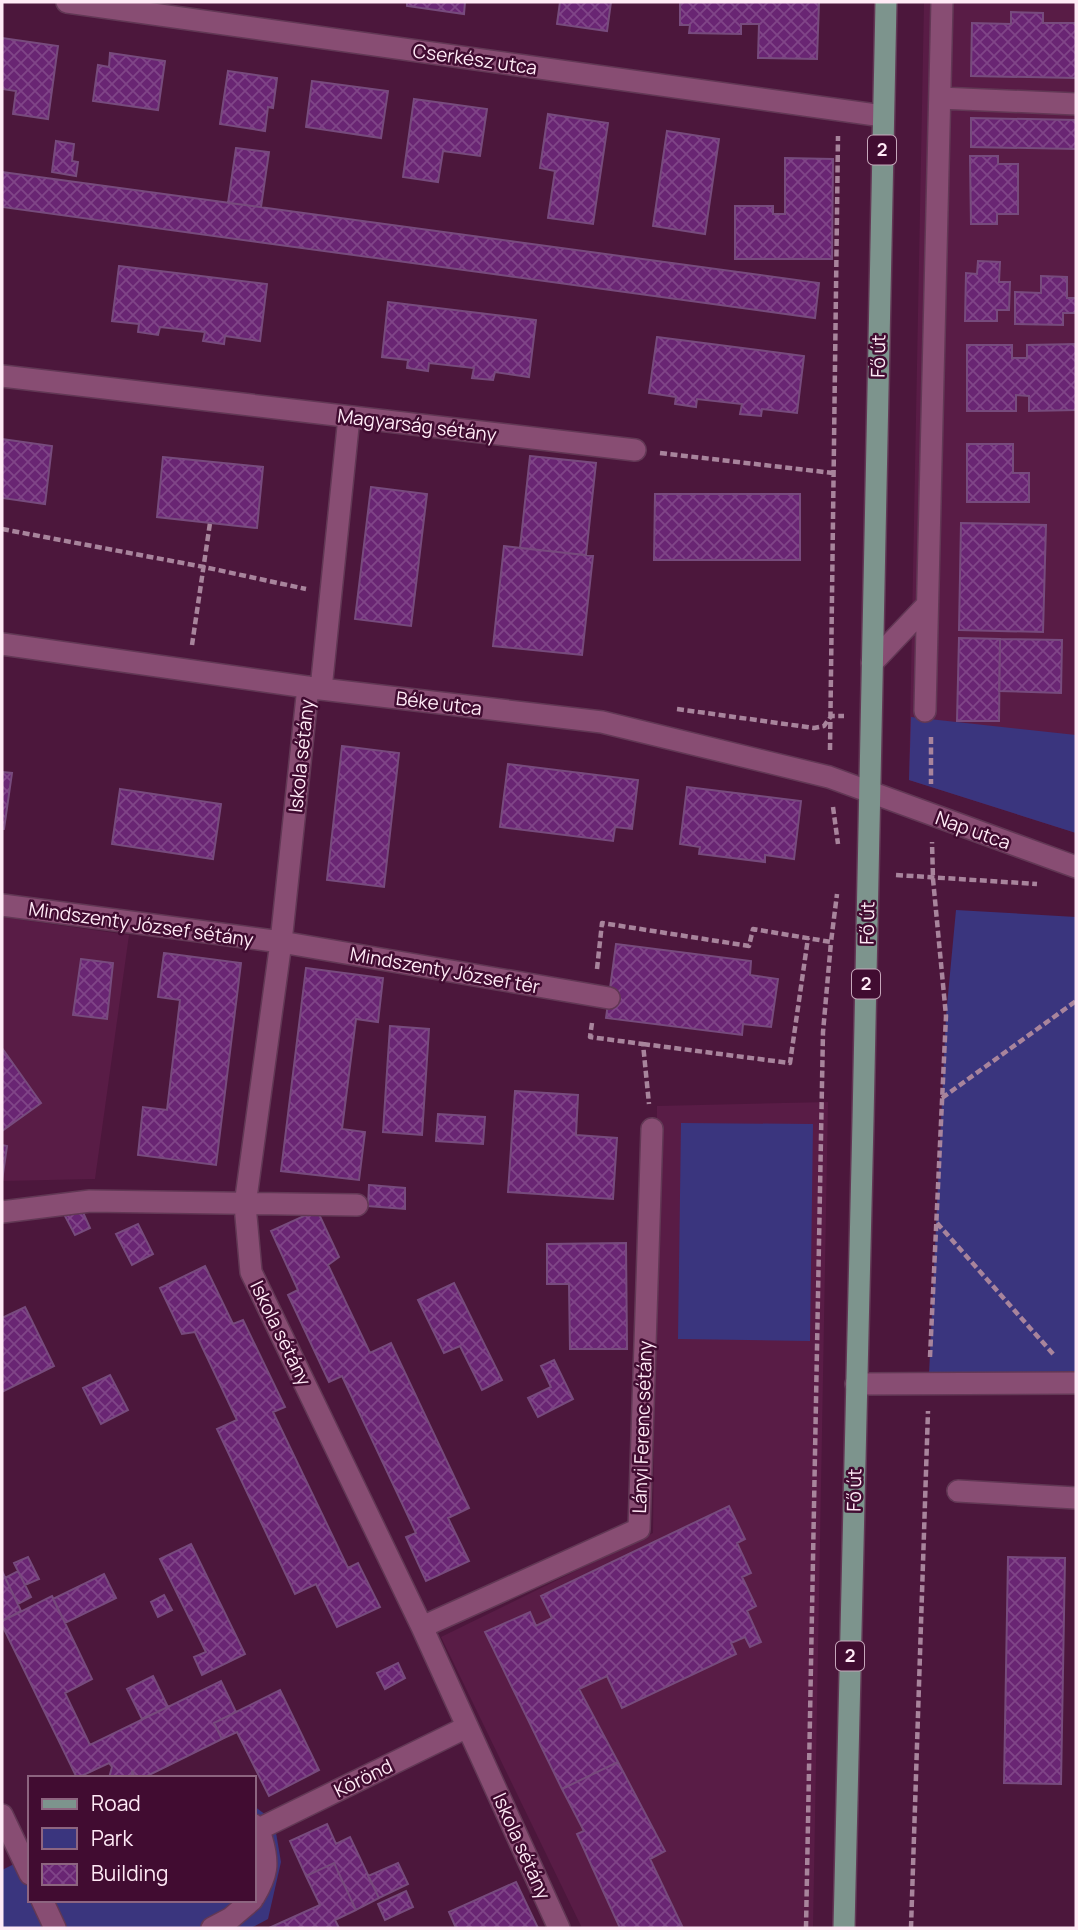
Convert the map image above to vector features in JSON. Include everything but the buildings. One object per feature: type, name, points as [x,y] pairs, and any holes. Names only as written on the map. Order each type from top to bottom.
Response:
[{"type":"main road","name":"Fő út","points":[[844,1928],[886,2]]},
{"type":"street","name":"Cserkész utca","points":[[68,2],[883,116]]},
{"type":"street","points":[[924,721],[942,2]]},
{"type":"street","points":[[940,98],[1076,104]]},
{"type":"street","name":"Magyarság sétány","points":[[2,376],[635,450]]},
{"type":"street","name":"Iskola sétány","points":[[349,417],[331,594],[315,688],[245,1205],[251,1272],[422,1627],[559,1928]]},
{"type":"street","points":[[872,663],[927,605]]},
{"type":"street","name":"Béke utca","points":[[2,643],[315,688],[601,722],[830,777],[870,793]]},
{"type":"street","name":"Nap utca","points":[[870,793],[1076,867]]},
{"type":"street","name":"Mindszenty József sétány","points":[[2,905],[281,942]]},
{"type":"street","name":"Mindszenty József tér","points":[[281,942],[602,996]]},
{"type":"street","name":"Lányi Ferenc sétány","points":[[422,1627],[639,1529],[652,1129]]},
{"type":"street","points":[[2,1212],[90,1201],[358,1205]]},
{"type":"street","points":[[856,1384],[1076,1383]]},
{"type":"street","points":[[958,1491],[1076,1498]]},
{"type":"street","name":"Körönd","points":[[256,1893],[268,1861],[256,1827],[467,1727]]},
{"type":"street","points":[[2,1815],[28,1870]]},
{"type":"street","points":[[43,1902],[55,1928]]},
{"type":"street","name":"Körönd","points":[[212,1928],[231,1918],[249,1902]]},
{"type":"path","points":[[831,716],[839,110]]},
{"type":"path","points":[[635,450],[833,473]]},
{"type":"path","points":[[188,670],[211,523]]},
{"type":"path","points":[[2,529],[331,594]]},
{"type":"path","points":[[924,721],[931,736],[932,815]]},
{"type":"path","points":[[868,872],[933,879],[1050,885]]},
{"type":"path","points":[[806,1928],[823,1032],[838,889]]},
{"type":"path","points":[[808,938],[790,1063],[590,1037],[602,996],[602,923],[749,946],[753,929],[808,938],[831,942]]},
{"type":"path","points":[[942,1098],[1076,1000]]},
{"type":"path","points":[[643,1044],[652,1129]]},
{"type":"path","points":[[936,1222],[1059,1360]]},
{"type":"shaded area","points":[[924,2],[1076,2],[1076,833],[909,780]]},
{"type":"shaded area","points":[[2,917],[129,935],[95,1179],[2,1181]]},
{"type":"shaded area","points":[[828,1102],[813,1928],[582,1928],[441,1637],[653,1533],[657,1106]]},
{"type":"green space","points":[[911,717],[1076,735],[1076,833],[909,780]]},
{"type":"green space","points":[[956,910],[1076,917],[1076,1374],[929,1374],[946,1016]]},
{"type":"green space","points":[[681,1123],[813,1124],[810,1341],[678,1339]]},
{"type":"green space","points":[[256,1808],[274,1821],[281,1862],[268,1919],[251,1928],[2,1928],[2,1870],[28,1857],[28,1902],[256,1902]]}]
